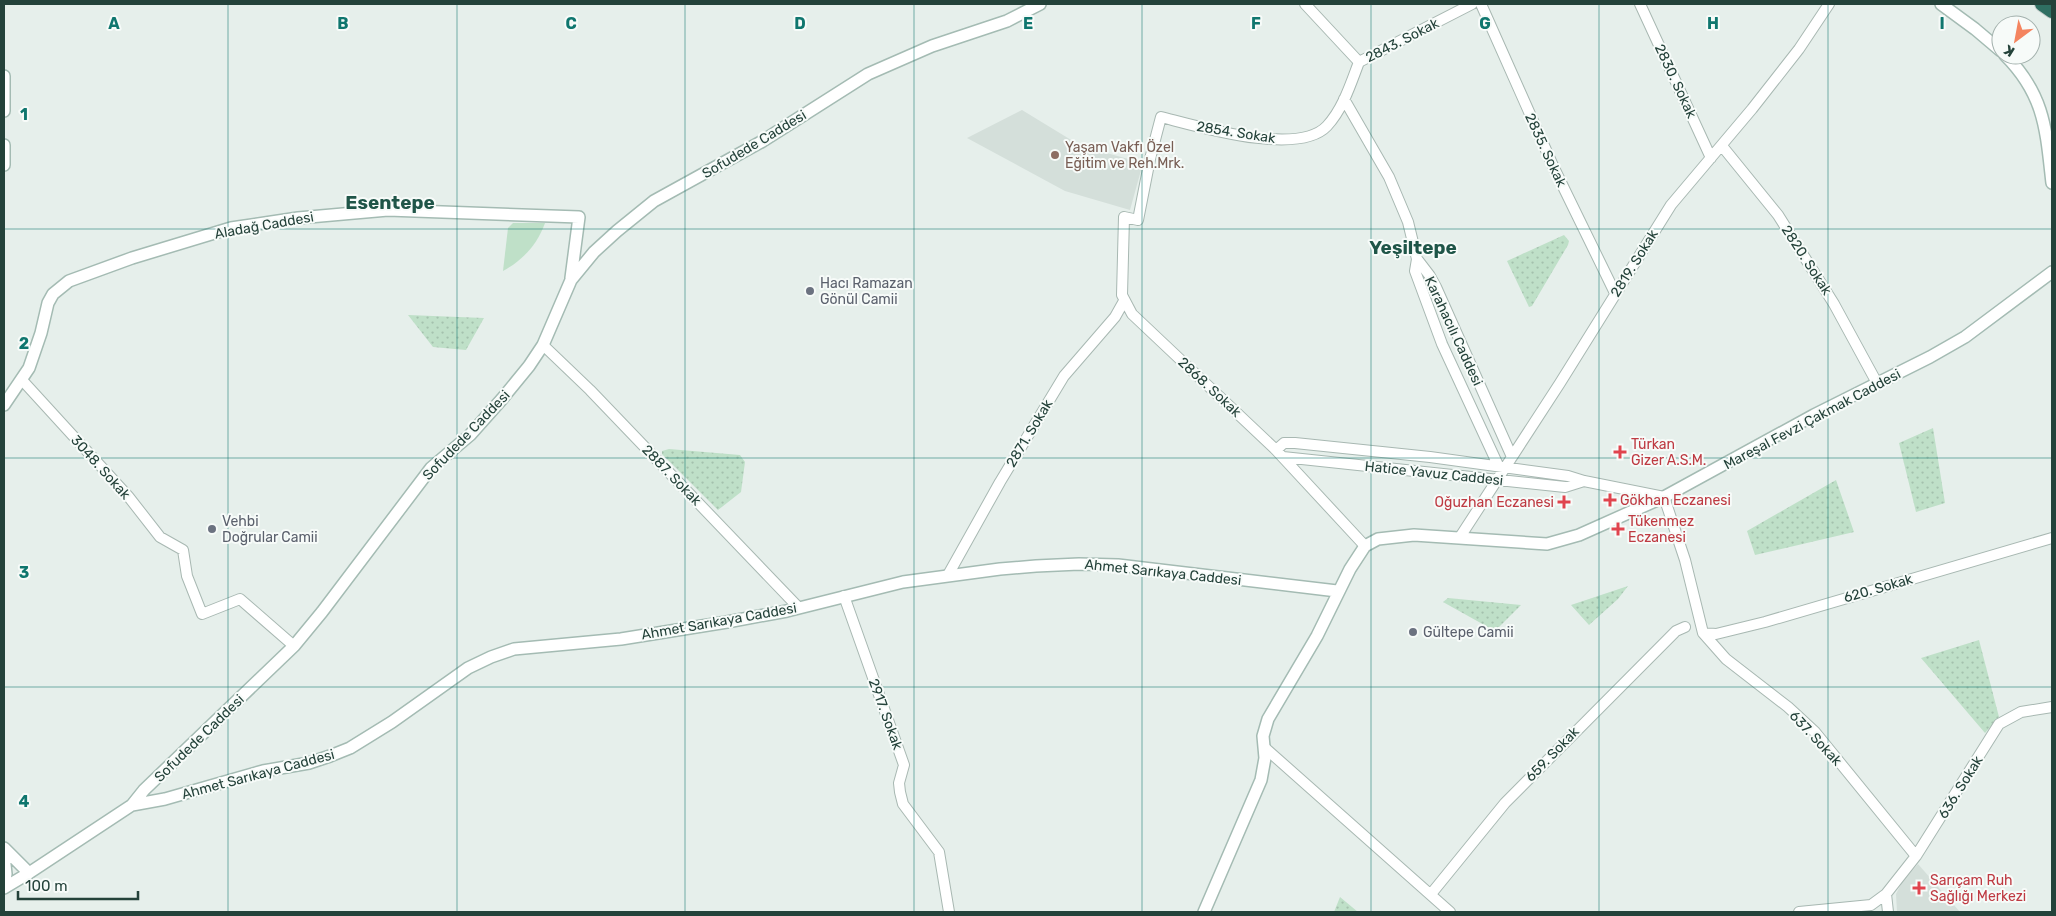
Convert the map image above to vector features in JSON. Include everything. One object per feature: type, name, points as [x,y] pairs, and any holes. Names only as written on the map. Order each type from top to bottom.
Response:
[{"type":"highway","points":[[2042,4],[2052,11]]},
{"type":"main road","name":"Sofudede Caddesi","points":[[132,805],[156,779],[294,646],[322,612],[430,468],[482,422],[529,366],[543,345],[571,280],[600,247],[654,200],[761,142],[868,74],[932,46],[1007,22],[1040,4]]},
{"type":"main road","points":[[1941,4],[1991,43]]},
{"type":"main road","points":[[2013,65],[2024,78],[2042,112],[2052,183]]},
{"type":"main road","points":[[4,76],[4,110]]},
{"type":"main road","points":[[4,145],[4,165]]},
{"type":"main road","name":"Aladağ Caddesi","points":[[4,405],[29,368],[48,303],[60,288],[69,281],[188,240],[231,228],[370,211],[579,216],[571,280]]},
{"type":"main road","name":"Mareşal Fevzi Çakmak Caddesi","points":[[1365,546],[1378,539],[1414,535],[1547,544],[1579,534],[1664,496],[1814,415],[1930,357],[1965,337],[2052,272]]},
{"type":"main road","points":[[1204,912],[1261,780],[1264,770],[1263,736],[1268,719],[1317,636],[1337,591],[1365,546]]},
{"type":"main road","name":"Ahmet Sarıkaya Caddesi","points":[[132,805],[165,799],[263,771],[309,763],[350,748],[392,722],[468,668],[502,652],[514,649],[621,639],[728,622],[799,608],[903,582],[1000,569],[1097,564],[1150,568],[1337,591]]},
{"type":"main road","points":[[4,888],[132,805]]},
{"type":"main road","points":[[4,848],[29,873]]},
{"type":"main road","points":[[4,855],[6,874],[4,883]]},
{"type":"street","points":[[1305,4],[1359,62]]},
{"type":"street","name":"2843. Sokak","points":[[1359,62],[1472,4]]},
{"type":"street","name":"2835. Sokak","points":[[1481,4],[1554,168],[1616,293]]},
{"type":"street","name":"2830. Sokak","points":[[1640,4],[1711,158]]},
{"type":"street","name":"2819. Sokak","points":[[1460,537],[1497,480],[1505,463],[1616,293],[1671,204],[1722,146],[1799,49],[1829,4]]},
{"type":"street","name":"2854. Sokak","points":[[1124,301],[1122,295],[1124,217],[1138,220],[1161,116],[1212,130],[1276,140],[1311,136],[1326,127],[1344,98],[1359,62]]},
{"type":"street","name":"Karahacılı Caddesi","points":[[1344,98],[1389,177],[1408,222],[1417,259],[1436,287],[1505,463]]},
{"type":"street","name":"2820. Sokak","points":[[1722,146],[1782,222],[1834,304],[1877,383]]},
{"type":"street","points":[[1417,259],[1415,272],[1442,344],[1505,463]]},
{"type":"street","name":"2868. Sokak","points":[[1124,301],[1132,314],[1280,454],[1365,546]]},
{"type":"street","name":"2871. Sokak","points":[[948,575],[1000,482],[1064,376],[1115,317],[1124,301]]},
{"type":"street","name":"2887. Sokak","points":[[543,345],[590,390],[799,608]]},
{"type":"street","name":"3048. Sokak","points":[[22,380],[128,496],[160,537],[183,550],[187,576],[202,614],[240,599],[294,646]]},
{"type":"street","points":[[1280,454],[1284,443],[1295,443],[1505,463],[1584,481],[1664,496],[1685,560],[1703,633]]},
{"type":"street","name":"Hatice Yavuz Caddesi","points":[[1280,454],[1566,487],[1584,481]]},
{"type":"street","name":"620. Sokak","points":[[1703,633],[1716,634],[1765,622],[2052,538]]},
{"type":"street","name":"2917. Sokak","points":[[844,596],[904,765],[899,783],[903,804],[939,852],[949,912]]},
{"type":"street","name":"659. Sokak","points":[[1431,894],[1505,803],[1676,631],[1685,627]]},
{"type":"street","name":"637. Sokak","points":[[1703,633],[1726,659],[1788,707],[1815,732],[1916,856]]},
{"type":"street","name":"636. Sokak","points":[[1886,894],[1916,856],[1999,724],[2021,712],[2052,707]]},
{"type":"street","points":[[1264,747],[1449,912]]},
{"type":"street","points":[[1799,912],[1872,905],[1886,894]]},
{"type":"street","points":[[1886,894],[1888,912]]},
{"type":"shaded area","name":"Yaşam Vakfı Özel Eğitim ve Reh.Mrk.","points":[[1022,110],[1081,146],[1143,163],[1130,210],[1065,191],[967,138]]},
{"type":"shaded area","name":"Sarıçam Ruh Sağlığı Merkezi","points":[[1918,864],[1960,912],[1897,912],[1896,894],[1902,882]]},
{"type":"green space","points":[[513,223],[545,223],[538,238],[528,251],[517,262],[503,271],[508,228]]},
{"type":"green space","points":[[1564,235],[1569,241],[1568,245],[1532,306],[1529,307],[1507,261]]},
{"type":"green space","points":[[408,315],[484,318],[466,350],[433,347]]},
{"type":"green space","points":[[1933,428],[1945,503],[1916,512],[1899,443]]},
{"type":"green space","points":[[669,449],[740,455],[745,462],[741,492],[718,510],[662,454],[662,451]]},
{"type":"green space","points":[[1836,480],[1854,532],[1755,555],[1747,531]]},
{"type":"green space","points":[[1628,586],[1618,599],[1589,625],[1571,605]]},
{"type":"green space","points":[[1448,598],[1521,605],[1495,631],[1443,602]]},
{"type":"green space","points":[[1979,640],[1999,717],[1985,733],[1921,658]]},
{"type":"green space","points":[[1340,897],[1358,912],[1334,912]]},
{"type":"place","name":"Yaşam Vakfı Özel Eğitim ve Reh.Mrk.","points":[[1055,155]]},
{"type":"place","name":"Hacı Ramazan Gönül Camii","points":[[810,291]]},
{"type":"place","name":"Türkan Gizer A.S.M.","points":[[1620,452]]},
{"type":"place","name":"Gökhan Eczanesi","points":[[1610,500]]},
{"type":"place","name":"Oğuzhan Eczanesi","points":[[1564,502]]},
{"type":"place","name":"Vehbi Doğrular Camii","points":[[212,529]]},
{"type":"place","name":"Tükenmez Eczanesi","points":[[1618,529]]},
{"type":"place","name":"Gültepe Camii","points":[[1413,632]]},
{"type":"place","name":"Sarıçam Ruh Sağlığı Merkezi","points":[[1919,888]]},
{"type":"district","name":"Esentepe","points":[[390,202]]},
{"type":"district","name":"Yeşiltepe","points":[[1413,247]]}]
